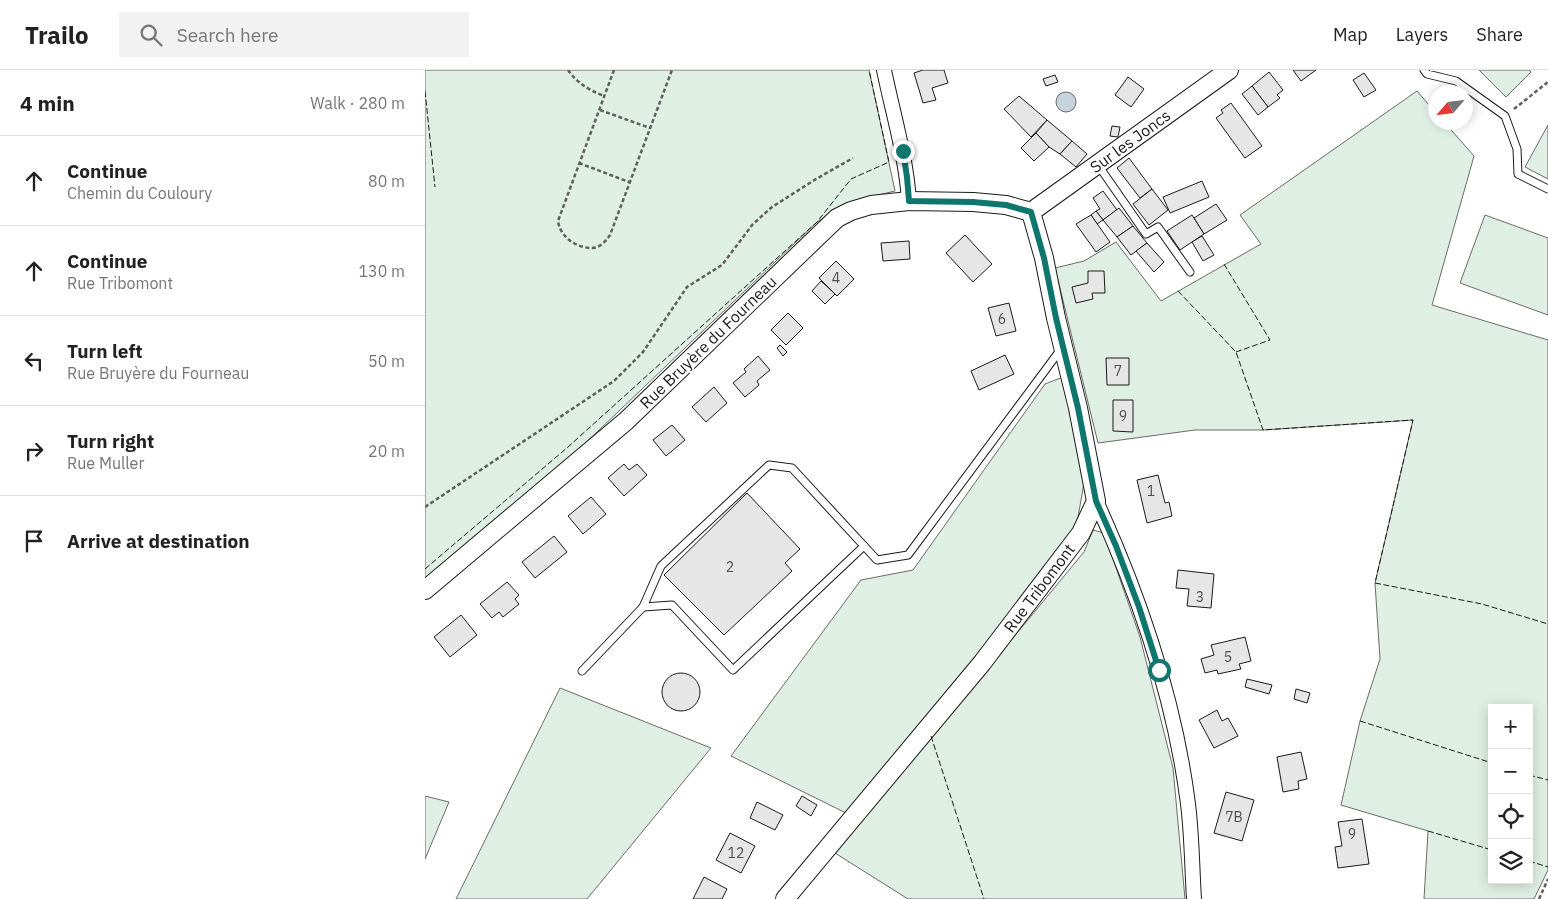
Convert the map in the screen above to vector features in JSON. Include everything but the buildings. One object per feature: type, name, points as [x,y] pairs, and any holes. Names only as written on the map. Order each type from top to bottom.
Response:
[{"type":"street","points":[[884,70],[903,151],[909,201]]},
{"type":"street","name":"Sur les Joncs","points":[[1031,212],[1229,70]]},
{"type":"street","name":"Rue Bruyère du Fourneau","points":[[425,590],[626,421],[837,218],[851,211],[871,205],[909,201],[1006,205],[1031,212]]},
{"type":"street","points":[[1031,212],[1044,258],[1078,408],[1096,501],[1116,546],[1139,607],[1167,702],[1179,752],[1188,805],[1194,899]]},
{"type":"street","name":"Rue Tribomont","points":[[785,899],[982,662],[1081,533],[1096,501]]},
{"type":"lane","points":[[1424,70],[1427,74],[1456,81],[1505,116],[1517,149],[1519,174],[1548,189]]},
{"type":"lane","points":[[1098,164],[1146,234],[1158,227],[1190,272]]},
{"type":"lane","points":[[582,671],[643,607],[661,566],[769,465],[792,468],[877,560],[908,555],[1063,347]]},
{"type":"lane","points":[[643,607],[672,605],[733,670],[864,546]]},
{"type":"path","points":[[568,70],[579,84],[605,96]]},
{"type":"path","points":[[614,70],[558,221],[559,230],[565,237],[577,244],[592,248],[604,243],[610,235],[672,70]]},
{"type":"path","points":[[1505,116],[1548,82]]},
{"type":"path","points":[[599,109],[650,128]]},
{"type":"path","points":[[425,507],[614,381],[643,352],[687,287],[722,265],[753,224],[772,207],[853,158]]},
{"type":"path","points":[[579,163],[630,182]]},
{"type":"path","points":[[1539,899],[1548,879]]},
{"type":"green space","points":[[425,70],[869,70],[895,191],[853,201],[817,222],[576,452],[425,579]]},
{"type":"green space","points":[[1479,70],[1529,70],[1531,72],[1506,97]]},
{"type":"green space","points":[[1417,91],[1428,104],[1428,130],[1451,130],[1474,156],[1432,305],[1548,340],[1548,870],[1534,899],[1424,899],[1428,831],[1341,805],[1360,721],[1380,659],[1375,583],[1413,420],[1263,430],[1195,430],[1098,443],[1055,268],[1084,261],[1116,242],[1161,301],[1261,244],[1240,215]]},
{"type":"green space","points":[[1548,125],[1548,179],[1525,167]]},
{"type":"green space","points":[[1485,215],[1548,238],[1548,315],[1460,283]]},
{"type":"green space","points":[[1063,377],[1085,477],[1076,529],[850,815],[731,756],[861,580],[913,570],[1045,384]]},
{"type":"green space","points":[[1093,530],[1104,533],[1140,637],[1173,768],[1185,899],[908,899],[835,853],[1084,552]]},
{"type":"green space","points":[[560,688],[711,748],[587,899],[456,899]]},
{"type":"green space","points":[[425,796],[449,802],[425,859]]},
{"type":"shaded area","points":[[1066,92],[1073,95],[1076,102],[1073,109],[1066,112],[1059,109],[1056,102],[1059,95]]},
{"type":"fence","points":[[425,569],[568,447],[817,222],[851,179],[889,162],[869,70]]},
{"type":"fence","points":[[425,91],[435,187]]},
{"type":"fence","points":[[1224,264],[1270,340],[1236,352]]},
{"type":"fence","points":[[1178,291],[1236,352],[1263,430],[1413,420],[1375,583],[1482,604],[1548,624]]},
{"type":"fence","points":[[1360,721],[1488,762]]},
{"type":"fence","points":[[931,736],[984,899]]},
{"type":"fence","points":[[1533,776],[1548,780]]},
{"type":"fence","points":[[1428,831],[1488,849]]},
{"type":"fence","points":[[1533,862],[1548,867]]},
{"type":"route","points":[[903,151],[909,201],[973,202],[1006,205],[1031,212],[1044,258],[1056,318],[1078,408],[1096,501],[1116,546],[1139,607],[1159,670]]}]
